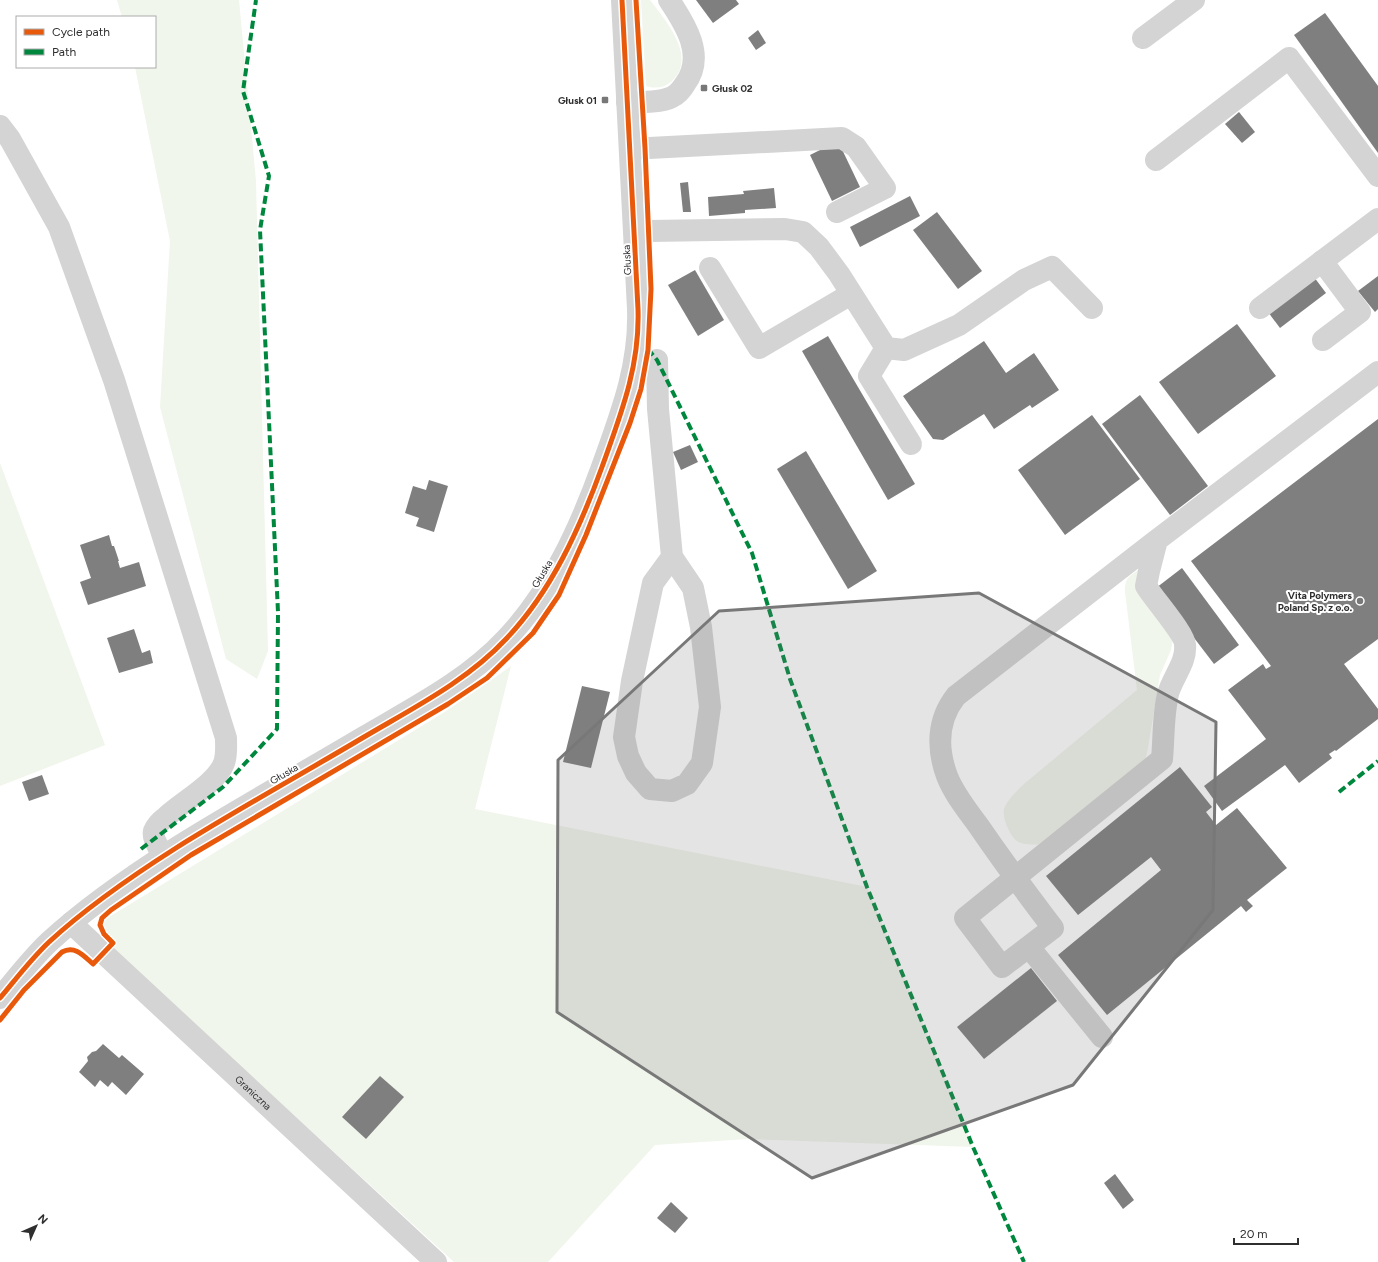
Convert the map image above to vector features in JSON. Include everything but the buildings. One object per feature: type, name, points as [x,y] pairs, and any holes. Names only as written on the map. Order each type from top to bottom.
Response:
[{"type":"street","name":"Głuska","points":[[0,998],[37,954],[71,923],[106,895],[194,837],[459,679],[501,645],[527,615],[555,570],[576,530],[599,475],[629,389],[635,363],[639,332],[622,0]]},
{"type":"street","points":[[627,102],[665,100],[672,97],[680,90],[692,72],[694,62],[693,46],[688,31],[669,0]]},
{"type":"street","points":[[1143,38],[1194,0]]},
{"type":"street","points":[[1156,160],[1289,58],[1378,176]]},
{"type":"street","points":[[0,126],[10,139],[59,227],[114,380],[226,738],[227,752],[224,763],[218,774],[173,811],[154,830],[154,839],[164,856]]},
{"type":"street","points":[[630,150],[842,138],[856,147],[885,188],[837,212]]},
{"type":"street","points":[[1260,308],[1378,219]]},
{"type":"street","points":[[635,233],[649,231],[785,229],[804,232],[819,246],[839,274],[886,348]]},
{"type":"street","points":[[1322,261],[1360,312],[1323,340]]},
{"type":"street","points":[[886,348],[904,350],[959,325],[1024,280],[1052,267],[1092,308]]},
{"type":"street","points":[[710,268],[759,348],[851,294]]},
{"type":"street","points":[[886,348],[869,376],[911,444]]},
{"type":"street","points":[[657,360],[658,410],[672,557],[693,588],[701,627],[710,707],[702,763],[687,784],[672,791],[650,789],[636,773],[628,756],[624,737],[632,681],[653,583],[672,557]]},
{"type":"street","points":[[1157,540],[1146,586],[1177,628],[1186,644],[1183,658],[1168,693],[1162,759],[1015,878],[965,918],[1002,967],[1053,928],[1015,878],[956,794],[948,777],[940,744],[941,726],[949,704],[956,696],[1157,540],[1378,372]]},
{"type":"street","name":"Graniczna","points":[[71,923],[436,1262]]},
{"type":"street","points":[[1029,947],[1102,1037]]},
{"type":"highlighted area","points":[[979,593],[1216,722],[1213,910],[1073,1085],[812,1178],[557,1012],[558,760],[719,611]]},
{"type":"shaded area","points":[[117,0],[239,0],[256,181],[268,651],[257,679],[226,659],[160,407],[170,241],[135,68],[156,68],[156,16],[122,16]]},
{"type":"shaded area","points":[[641,0],[650,0],[670,28],[680,50],[682,61],[679,71],[672,81],[660,87],[646,86]]},
{"type":"shaded area","points":[[0,463],[105,745],[0,786]]},
{"type":"shaded area","points":[[1138,570],[1137,577],[1173,639],[1171,650],[1160,675],[1145,759],[1039,844],[1033,845],[1019,842],[1014,839],[1004,817],[1005,806],[1010,799],[1024,784],[1137,690],[1125,584],[1127,579]]},
{"type":"shaded area","points":[[511,666],[475,809],[867,887],[973,1147],[748,1139],[655,1145],[548,1262],[454,1262],[105,942],[96,925],[443,713]]},
{"type":"marked path","points":[[141,849],[223,787],[277,729],[278,612],[260,230],[269,176],[243,91],[256,0]]},
{"type":"marked path","points":[[648,349],[657,360],[752,553],[790,679],[867,887],[973,1147],[1024,1262]]},
{"type":"marked path","points":[[1339,792],[1378,761]]},
{"type":"cycle path","points":[[0,998],[49,942],[95,904],[176,848],[223,819],[457,681],[491,654],[522,621],[537,601],[563,558],[584,513],[616,428],[628,390],[636,350],[638,309],[622,0]]},
{"type":"cycle path","points":[[0,1020],[24,990],[62,952],[67,950],[79,952],[93,964],[113,943],[104,934],[100,925],[102,918],[111,910],[191,855],[448,704],[487,678],[533,633],[559,595],[586,535],[630,423],[641,389],[648,350],[651,289],[645,148],[636,0]]},
{"type":"place","name":"Głusk 02","points":[[704,88]]},
{"type":"place","name":"Głusk 01","points":[[605,100]]},
{"type":"place","name":"Vita Polymers Poland Sp. z o.o.","points":[[1360,601]]}]
